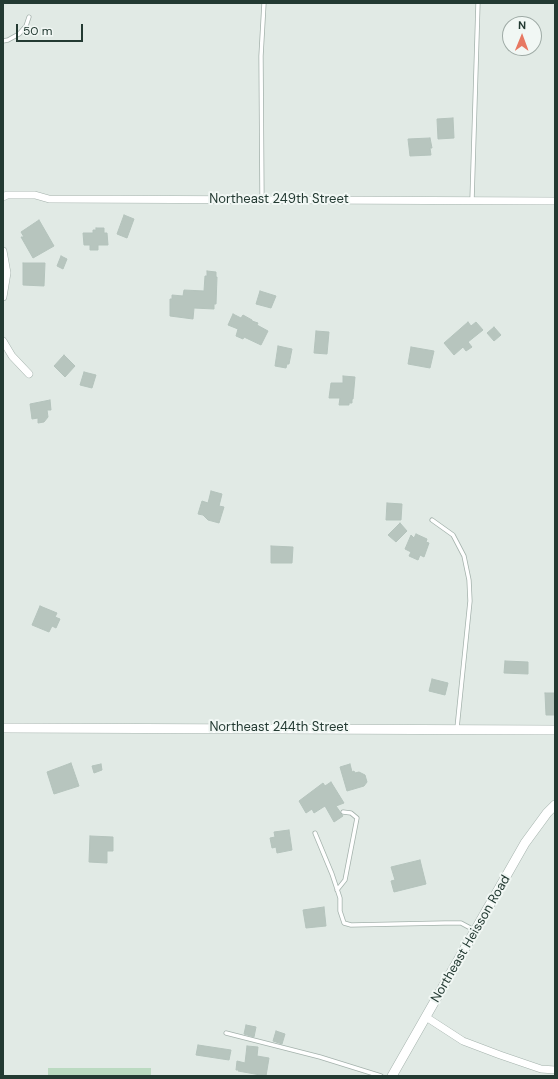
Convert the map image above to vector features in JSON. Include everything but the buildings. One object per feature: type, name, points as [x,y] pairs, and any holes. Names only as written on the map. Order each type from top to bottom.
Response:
[{"type":"street","name":"Northeast 249th Street","points":[[3,197],[7,195],[35,195],[50,199],[472,200],[484,202],[555,201]]},
{"type":"street","points":[[3,251],[7,273],[3,297]]},
{"type":"street","points":[[3,341],[12,356],[29,374]]},
{"type":"street","name":"Northeast 244th Street","points":[[3,728],[555,730]]},
{"type":"street","name":"Northeast Heisson Road","points":[[392,1076],[525,843],[547,813],[555,805]]},
{"type":"street","points":[[426,1017],[463,1041],[541,1069],[555,1070]]},
{"type":"lane","points":[[262,199],[261,56],[264,3]]},
{"type":"lane","points":[[472,200],[478,3]]},
{"type":"lane","points":[[3,41],[19,34],[26,26],[29,17]]},
{"type":"lane","points":[[432,520],[453,535],[464,556],[469,580],[470,601],[457,729]]},
{"type":"lane","points":[[337,890],[345,880],[357,818],[351,813],[342,812]]},
{"type":"lane","points":[[315,833],[340,898],[340,911],[344,923],[352,925],[453,923],[461,924],[475,931]]},
{"type":"lane","points":[[226,1033],[320,1057],[381,1076]]},
{"type":"green space","points":[[48,1068],[151,1068],[151,1076],[48,1076]]}]
